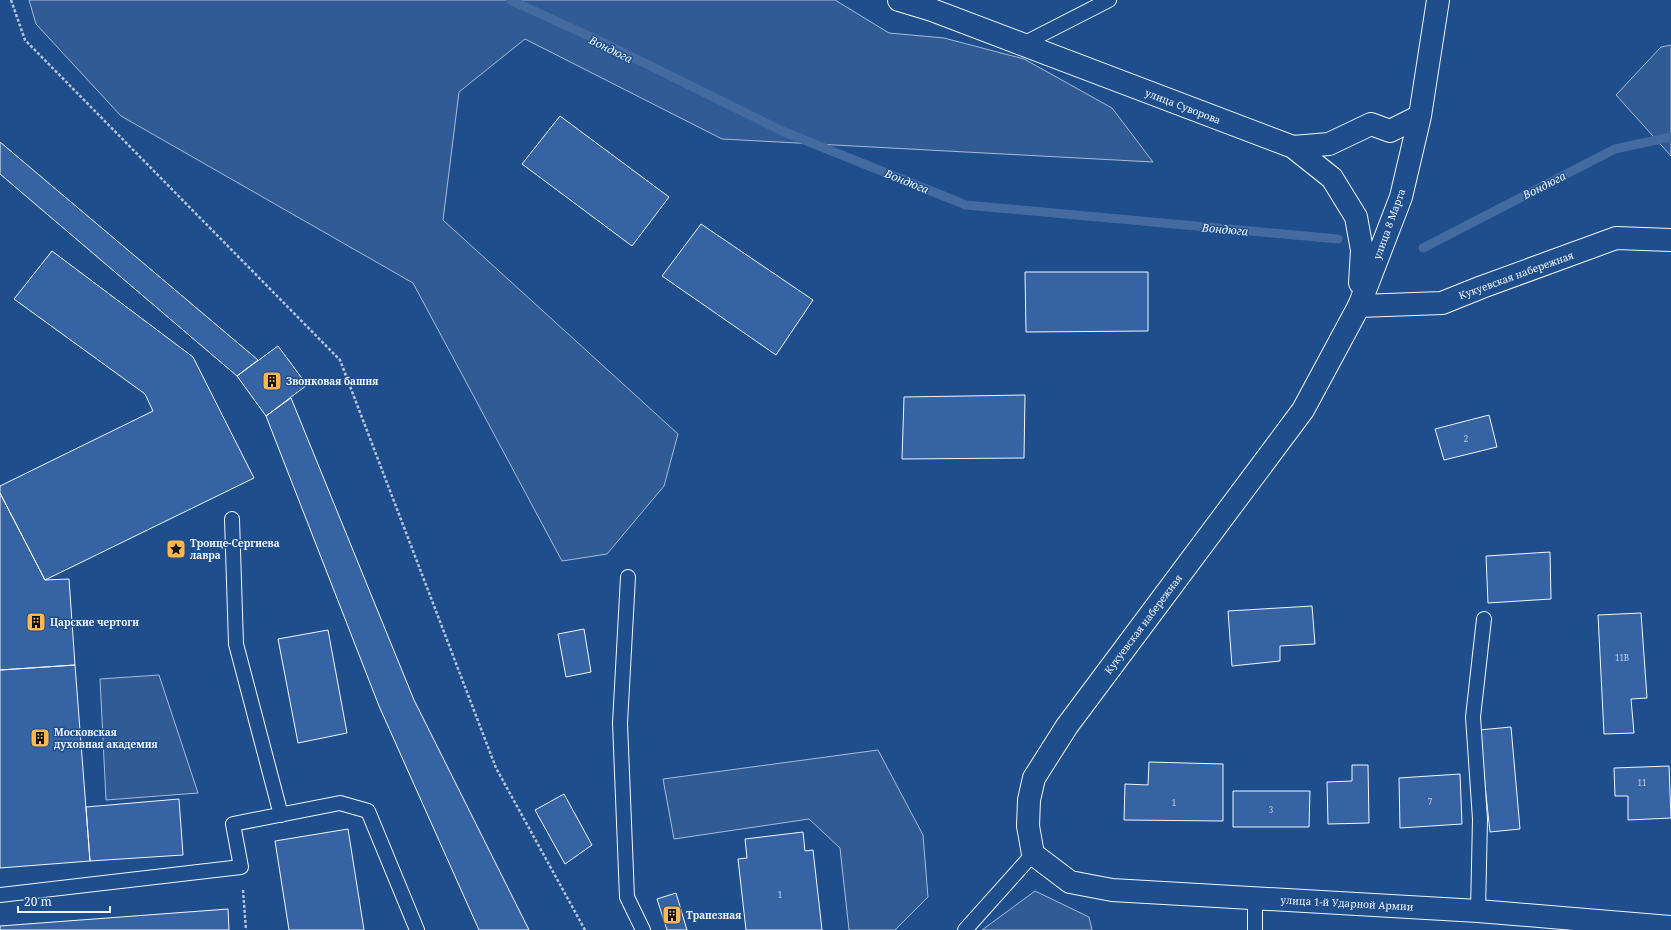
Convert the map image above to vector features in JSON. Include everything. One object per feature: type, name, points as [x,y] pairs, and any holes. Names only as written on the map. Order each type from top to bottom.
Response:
[{"type":"main road","name":"улица Суворова","points":[[899,0],[932,10],[1293,147],[1332,178],[1356,217],[1362,250],[1359,306]]},
{"type":"main road","name":"улица 8 Марта","points":[[1303,410],[1359,306],[1401,197],[1420,116],[1438,0]]},
{"type":"main road","points":[[1293,147],[1329,144],[1371,124],[1390,131],[1420,116]]},
{"type":"main road","name":"Кукуевская набережная","points":[[1359,306],[1442,303],[1482,286],[1616,238],[1671,240]]},
{"type":"main road","name":"Кукуевская набережная","points":[[1033,854],[1028,826],[1029,800],[1034,778],[1067,726],[1303,410]]},
{"type":"main road","name":"улица 1-й Ударной Армии","points":[[1033,854],[1070,882],[1112,890],[1478,911],[1671,927]]},
{"type":"lane","points":[[1022,44],[1109,0]]},
{"type":"lane","points":[[232,519],[236,644],[281,814]]},
{"type":"lane","points":[[628,578],[620,723],[627,897],[643,930]]},
{"type":"lane","points":[[1478,911],[1480,819],[1473,717],[1484,619]]},
{"type":"lane","points":[[0,895],[241,867],[232,824],[340,803],[368,811],[417,930]]},
{"type":"lane","points":[[966,930],[1033,854]]},
{"type":"lane","points":[[1255,898],[1255,930]]},
{"type":"path","points":[[11,0],[25,40],[340,360],[496,768],[585,930]]},
{"type":"path","points":[[241,867],[246,930]]},
{"type":"shaded area","points":[[29,0],[835,0],[889,33],[944,38],[1024,59],[1112,108],[1153,162],[722,139],[525,39],[459,92],[443,220],[678,434],[664,486],[607,554],[562,561],[413,283],[121,116],[36,24]]},
{"type":"shaded area","points":[[1671,45],[1671,156],[1616,95],[1661,47]]},
{"type":"shaded area","points":[[159,675],[198,793],[106,800],[100,679]]},
{"type":"shaded area","points":[[878,750],[923,835],[928,897],[895,930],[849,930],[840,848],[809,819],[674,839],[663,779]]},
{"type":"shaded area","points":[[1035,891],[1089,917],[1092,930],[982,930]]},
{"type":"building","points":[[560,116],[669,197],[632,246],[522,164]]},
{"type":"building","points":[[0,142],[258,360],[237,376],[0,174]]},
{"type":"building","points":[[701,224],[813,300],[776,355],[662,276]]},
{"type":"building","points":[[52,251],[193,357],[254,478],[45,580],[0,493],[0,486],[153,411],[145,394],[14,299]]},
{"type":"building","points":[[1025,272],[1148,272],[1148,331],[1026,332]]},
{"type":"building","name":"Звонковая башня","points":[[278,346],[307,385],[266,416],[237,376]]},
{"type":"building","points":[[1025,395],[1024,458],[902,459],[904,397]]},
{"type":"building","points":[[291,398],[414,700],[529,930],[479,930],[379,706],[266,416]]},
{"type":"building","points":[[1489,415],[1497,447],[1444,460],[1435,429]]},
{"type":"building","name":"Царские чертоги","points":[[0,493],[45,580],[69,579],[75,665],[0,670]]},
{"type":"building","points":[[1550,552],[1551,599],[1488,603],[1486,556]]},
{"type":"building","points":[[1312,606],[1315,644],[1280,646],[1280,661],[1232,666],[1228,611]]},
{"type":"building","points":[[1641,613],[1647,698],[1631,699],[1634,733],[1604,734],[1598,615]]},
{"type":"building","points":[[584,629],[591,672],[566,677],[558,634]]},
{"type":"building","points":[[328,630],[347,733],[298,743],[278,639]]},
{"type":"building","name":"Московская духовная академия","points":[[75,665],[90,861],[0,868],[0,670]]},
{"type":"building","points":[[1511,727],[1520,829],[1490,832],[1479,730]]},
{"type":"building","points":[[1149,762],[1223,764],[1223,821],[1124,820],[1125,784],[1148,785]]},
{"type":"building","points":[[1352,765],[1368,765],[1369,823],[1328,824],[1327,782],[1352,781]]},
{"type":"building","points":[[1669,766],[1671,818],[1628,820],[1628,796],[1615,796],[1614,768]]},
{"type":"building","points":[[1460,774],[1462,824],[1400,828],[1399,778]]},
{"type":"building","points":[[1233,791],[1310,791],[1309,827],[1233,827]]},
{"type":"building","points":[[564,794],[592,845],[565,864],[535,810]]},
{"type":"building","points":[[179,799],[183,855],[90,861],[86,807]]},
{"type":"building","points":[[348,829],[364,930],[289,930],[275,841]]},
{"type":"building","points":[[803,832],[805,851],[813,850],[822,930],[746,930],[738,859],[747,858],[745,839]]},
{"type":"building","name":"Трапезная","points":[[676,893],[687,930],[667,930],[657,899]]},
{"type":"building","points":[[228,909],[229,930],[0,930],[0,926]]},
{"type":"waterway","name":"Вондюга","points":[[510,0],[602,42],[782,131],[966,205],[1338,239]]},
{"type":"waterway","name":"Вондюга","points":[[1423,248],[1615,149],[1671,137]]},
{"type":"place","name":"Звонковая башня","points":[[272,381]]},
{"type":"place","name":"Троице-Сергиева лавра","points":[[176,549]]},
{"type":"place","name":"Царские чертоги","points":[[36,622]]},
{"type":"place","name":"Московская духовная академия","points":[[40,738]]},
{"type":"place","name":"Трапезная","points":[[672,915]]}]
